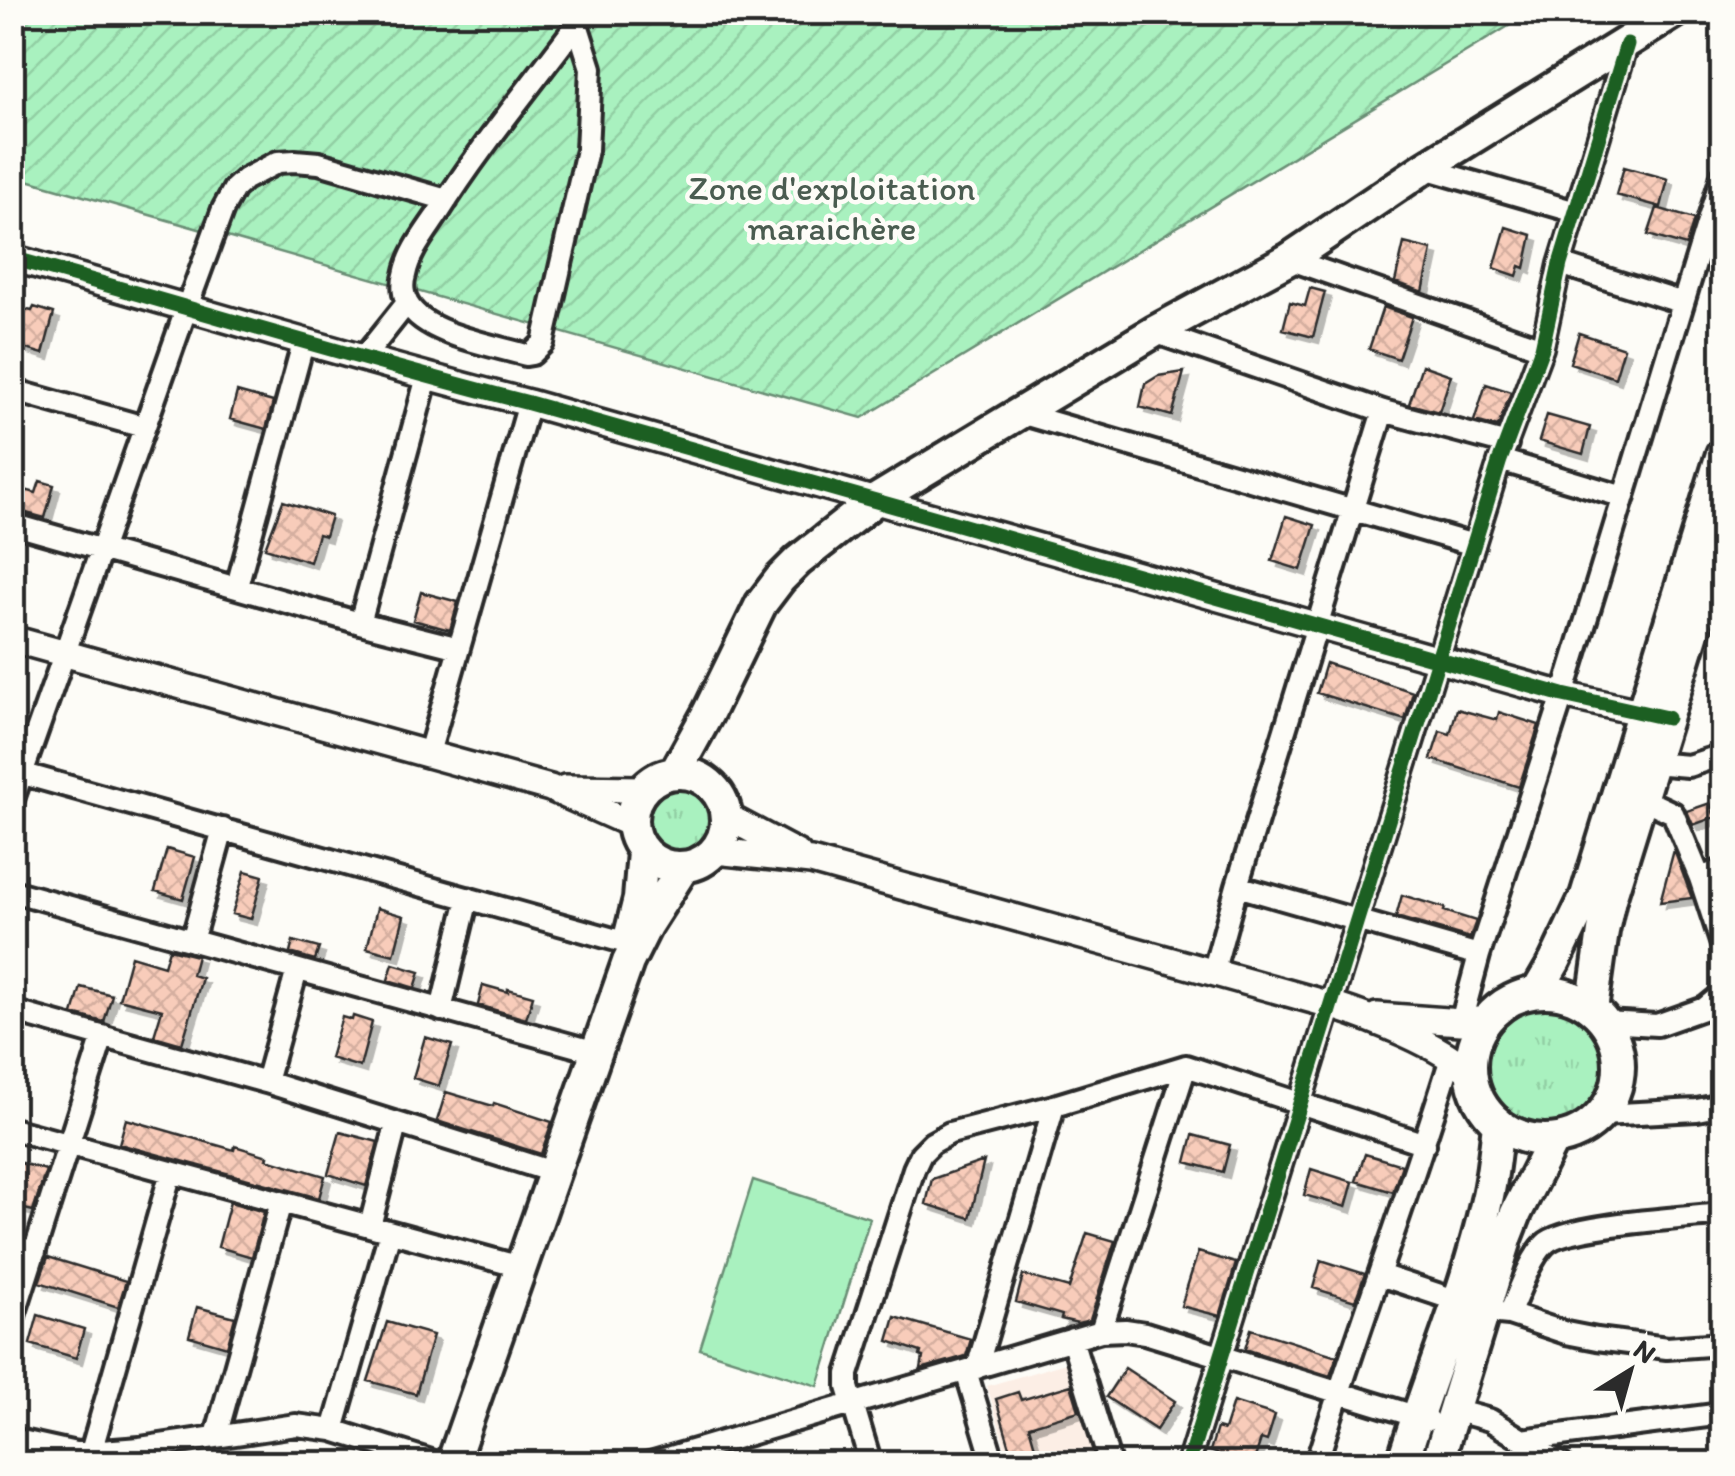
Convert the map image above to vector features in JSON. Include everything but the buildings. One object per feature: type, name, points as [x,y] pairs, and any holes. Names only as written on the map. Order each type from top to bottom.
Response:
[{"type":"main road","points":[[675,773],[761,604],[798,561],[874,501],[1154,332],[1290,259],[1424,168],[1675,12]]},
{"type":"main road","points":[[1598,1015],[1600,950],[1610,899],[1652,763],[1655,715],[1722,454]]},
{"type":"main road","points":[[1537,992],[1586,896],[1722,539]]},
{"type":"main road","points":[[708,714],[709,784]]},
{"type":"main road","points":[[452,1464],[628,953],[639,899],[634,806],[642,789],[657,778],[675,773],[693,775],[709,784],[721,798],[726,816],[724,835],[715,851],[701,862],[683,868],[668,866],[655,861],[637,838]]},
{"type":"main road","points":[[628,953],[683,868]]},
{"type":"main road","points":[[1537,992],[1557,992],[1576,998],[1598,1015],[1614,1038],[1620,1065],[1615,1092],[1601,1116],[1580,1132],[1553,1140],[1534,1140],[1498,1124],[1480,1102],[1461,1066],[1471,1054],[1476,1036],[1474,1021],[1509,1000],[1537,992]]},
{"type":"main road","points":[[1402,1464],[1416,1416],[1484,1309],[1488,1199],[1498,1124]]},
{"type":"main road","points":[[1437,1464],[1511,1225],[1553,1140]]},
{"type":"street","points":[[582,18],[590,68],[588,150],[543,343],[526,355],[428,323],[408,303],[403,289],[408,264],[446,200],[582,18]]},
{"type":"street","points":[[1188,1464],[1474,545],[1542,348],[1560,264],[1627,44]]},
{"type":"street","points":[[12,802],[18,772],[65,654],[186,307],[222,209],[234,189],[278,162],[294,161],[319,163],[446,200]]},
{"type":"street","points":[[1424,168],[1576,212]]},
{"type":"street","points":[[1362,1015],[1474,1021],[1479,955],[1722,176]]},
{"type":"street","points":[[12,258],[1440,660],[1655,715]]},
{"type":"street","points":[[1290,259],[1542,348]]},
{"type":"street","points":[[1560,264],[1684,303]]},
{"type":"street","points":[[364,357],[408,303]]},
{"type":"street","points":[[1154,332],[1624,497]]},
{"type":"street","points":[[237,586],[304,340]]},
{"type":"street","points":[[360,623],[427,377]]},
{"type":"street","points":[[12,390],[144,427]]},
{"type":"street","points":[[429,754],[529,404]]},
{"type":"street","points":[[1213,973],[1383,411]]},
{"type":"street","points":[[1020,413],[1474,545]]},
{"type":"street","points":[[12,524],[459,648]]},
{"type":"street","points":[[12,639],[550,788],[637,838]]},
{"type":"street","points":[[1652,763],[1688,766],[1722,755]]},
{"type":"street","points":[[18,772],[468,898],[628,953]]},
{"type":"street","points":[[550,788],[642,789]]},
{"type":"street","points":[[1641,798],[1673,812],[1722,945]]},
{"type":"street","points":[[726,816],[811,861]]},
{"type":"street","points":[[192,941],[222,829]]},
{"type":"street","points":[[715,851],[811,861],[1331,1005],[1362,1015],[1461,1066],[1425,1144],[1316,1464]]},
{"type":"street","points":[[1700,878],[1722,870]]},
{"type":"street","points":[[1237,886],[1479,955]]},
{"type":"street","points":[[12,891],[596,1052]]},
{"type":"street","points":[[442,1010],[468,898]]},
{"type":"street","points":[[266,1082],[297,970]]},
{"type":"street","points":[[1598,1015],[1656,1025],[1705,1008],[1722,994]]},
{"type":"street","points":[[12,1011],[266,1082],[553,1172]]},
{"type":"street","points":[[12,1322],[103,1036]]},
{"type":"street","points":[[1101,1331],[1186,1066]]},
{"type":"street","points":[[871,1464],[848,1374],[914,1170],[932,1143],[950,1133],[1186,1066],[1425,1144]]},
{"type":"street","points":[[1601,1116],[1722,1105]]},
{"type":"street","points":[[994,1464],[972,1370],[1054,1106]]},
{"type":"street","points":[[333,1430],[380,1229],[396,1125]]},
{"type":"street","points":[[12,1129],[521,1267]]},
{"type":"street","points":[[92,1452],[171,1172]]},
{"type":"street","points":[[216,1436],[281,1202]]},
{"type":"street","points":[[1484,1309],[1548,1240],[1598,1228],[1722,1214]]},
{"type":"street","points":[[12,1246],[34,1252]]},
{"type":"street","points":[[1380,1274],[1566,1334],[1667,1348],[1722,1344]]},
{"type":"street","points":[[648,1464],[1072,1339],[1101,1331],[1125,1330],[1416,1416],[1490,1420],[1561,1464]]},
{"type":"street","points":[[1072,1339],[1110,1464]]},
{"type":"street","points":[[1522,1440],[1722,1414]]},
{"type":"street","points":[[12,1439],[41,1455],[140,1448],[296,1425],[333,1430],[442,1464]]},
{"type":"shaded area","points":[[1069,1362],[1099,1463],[1010,1463],[987,1386]]},
{"type":"green space","name":"Zone d'exploitation maraichère","points":[[12,13],[1530,13],[862,418],[13,176]]},
{"type":"green space","points":[[678,783],[692,785],[704,794],[713,806],[713,834],[704,846],[692,855],[678,857],[664,855],[652,846],[643,834],[641,820],[643,806],[652,794],[664,785]]},
{"type":"green space","points":[[1545,1006],[1568,1011],[1588,1024],[1601,1044],[1606,1067],[1601,1090],[1588,1110],[1568,1123],[1545,1128],[1522,1123],[1502,1110],[1489,1090],[1484,1067],[1489,1044],[1502,1024],[1522,1011]]},
{"type":"green space","points":[[753,1180],[870,1218],[818,1386],[700,1349]]},
{"type":"cycle path","points":[[1188,1464],[1500,460],[1542,348],[1560,264],[1627,44]]},
{"type":"cycle path","points":[[12,258],[1563,695],[1667,718]]}]
